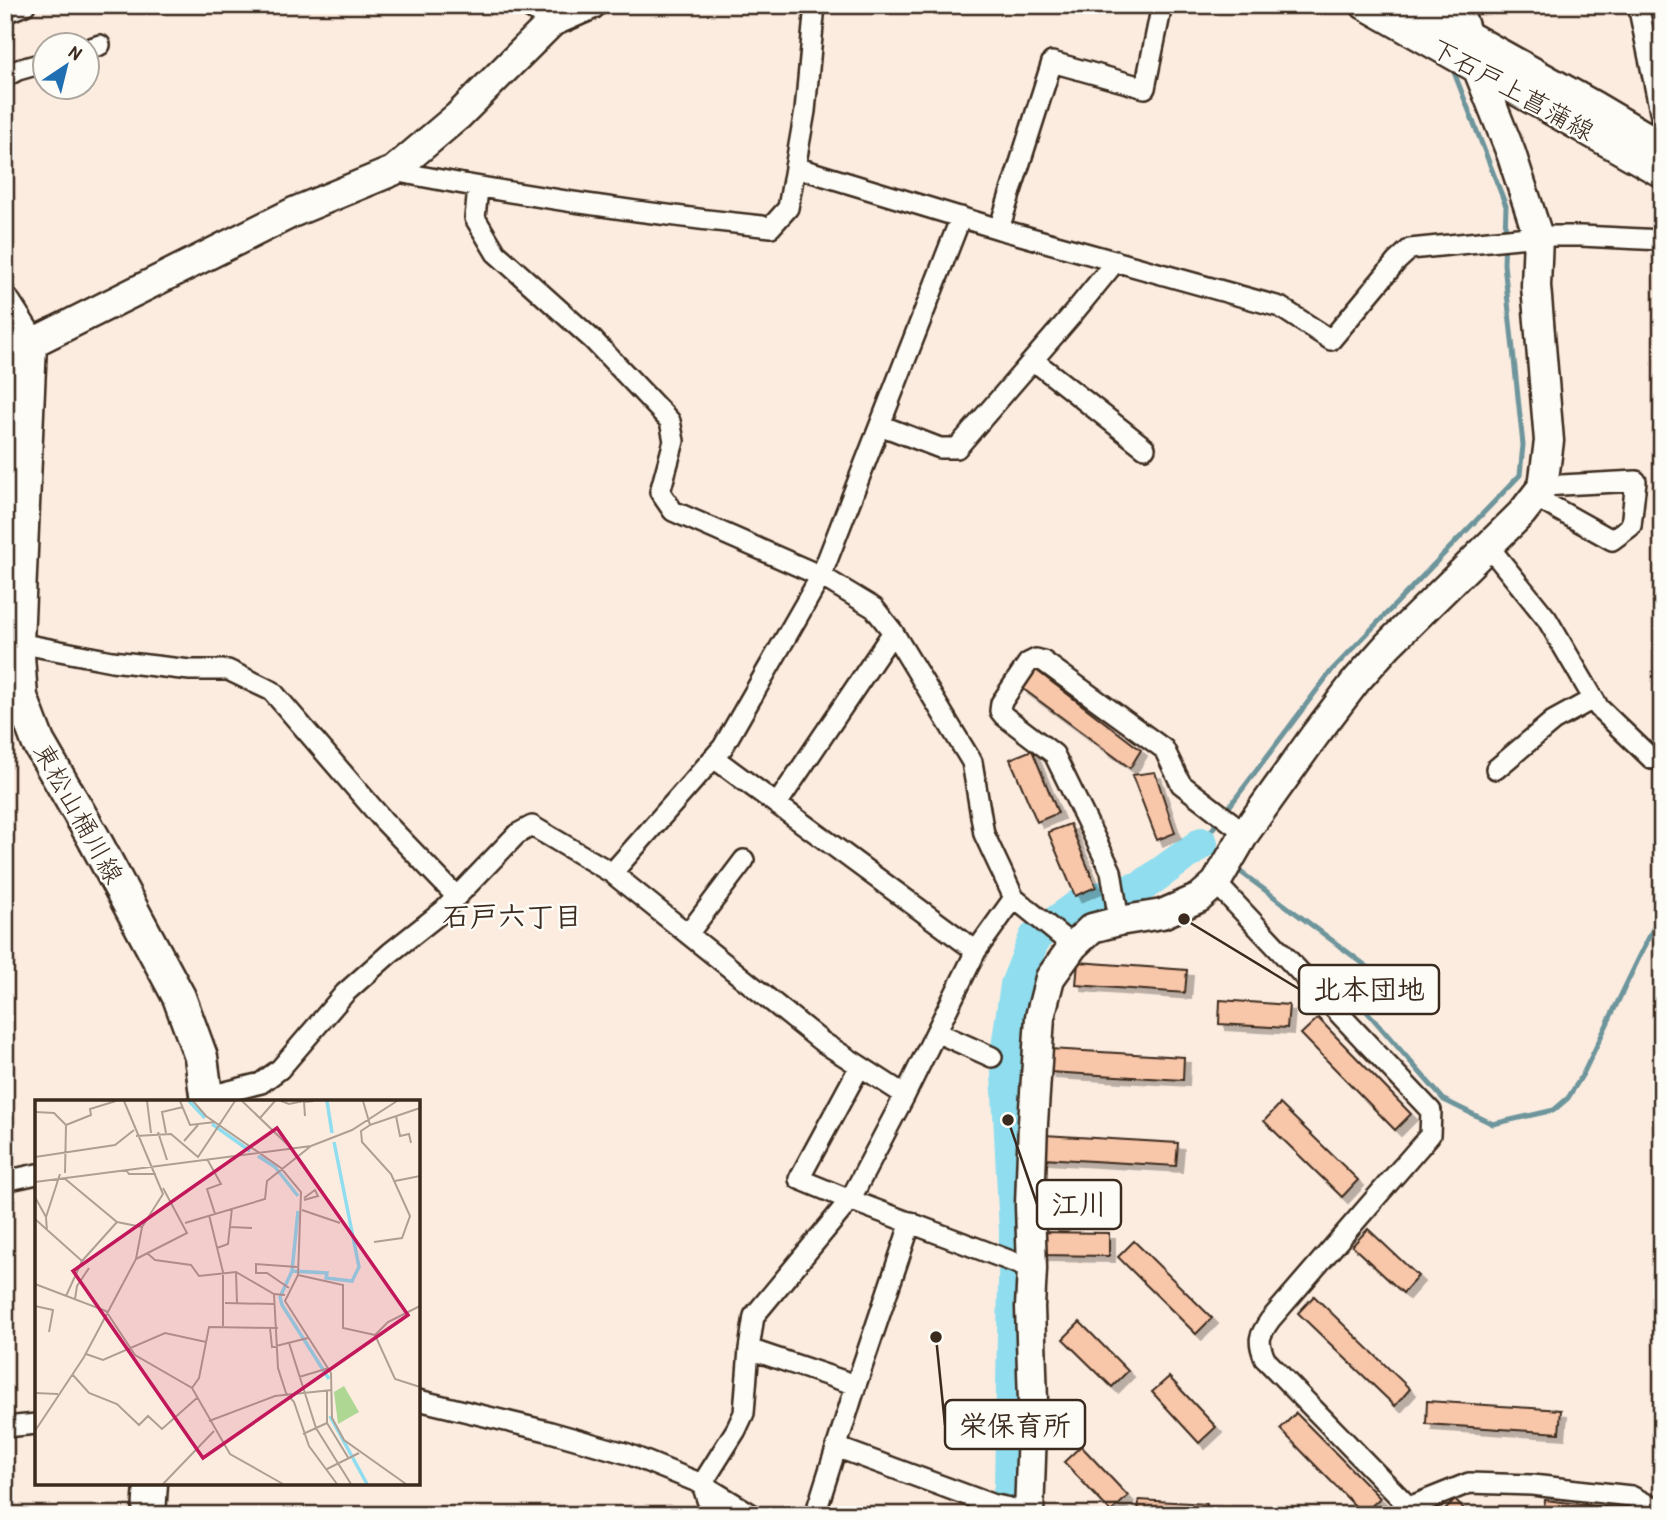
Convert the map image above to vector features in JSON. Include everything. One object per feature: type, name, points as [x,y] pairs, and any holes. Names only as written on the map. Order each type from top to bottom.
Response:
[{"type":"main road","points":[[5,306],[18,352]]},
{"type":"main road","name":"東松山桶川線","points":[[18,352],[11,641],[20,697],[38,741],[180,997],[201,1057],[206,1099]]},
{"type":"main road","points":[[149,1515],[151,1485]]},
{"type":"street","points":[[5,13],[25,5]]},
{"type":"street","points":[[525,5],[552,22]]},
{"type":"street","points":[[18,352],[294,212],[393,171],[458,116],[552,22],[591,5]]},
{"type":"street","points":[[393,171],[478,188],[771,227],[788,208],[805,111],[815,5]]},
{"type":"street","points":[[999,229],[1052,62],[1145,88],[1162,5]]},
{"type":"street","name":"下石戸上菖蒲線","points":[[1365,5],[1662,173]]},
{"type":"street","name":"下石戸上菖蒲線","points":[[1413,5],[1662,146]]},
{"type":"street","points":[[836,1447],[992,1504],[1029,1514],[1033,1402],[1030,1205],[1040,1017],[1050,978],[1073,946],[1092,928],[1162,914],[1199,898],[1216,883],[1245,833],[1356,681],[1388,645],[1522,513],[1539,491],[1549,441],[1536,286],[1538,236],[1457,5]]},
{"type":"street","points":[[1638,5],[1662,121]]},
{"type":"street","points":[[5,77],[32,66]]},
{"type":"street","points":[[795,167],[999,229],[1280,307],[1331,340],[1410,249],[1538,236],[1662,240]]},
{"type":"street","points":[[478,188],[475,218],[496,254],[593,340],[670,421],[674,441],[660,492],[673,511],[821,576],[874,608],[893,632],[972,762],[984,834],[1014,898],[1073,946]]},
{"type":"street","points":[[612,873],[723,747],[821,576],[961,217]]},
{"type":"street","points":[[880,425],[940,448],[957,447],[1116,261]]},
{"type":"street","points":[[1033,360],[1145,448]]},
{"type":"street","points":[[1636,481],[1631,526],[1612,540],[1539,491],[1636,481]]},
{"type":"street","points":[[1489,547],[1547,619],[1599,708],[1652,759]]},
{"type":"street","points":[[776,804],[893,632]]},
{"type":"street","points":[[11,641],[112,661],[190,670],[228,670],[272,691],[383,820],[457,897]]},
{"type":"street","points":[[1119,921],[1111,871],[1054,754],[1004,716],[1000,710],[1028,663],[1036,659],[1043,661],[1164,749],[1181,784],[1245,833]]},
{"type":"street","points":[[1496,769],[1553,721],[1594,699]]},
{"type":"street","points":[[714,758],[976,951]]},
{"type":"street","points":[[206,1099],[261,1083],[280,1069],[345,993],[443,911],[517,834],[532,826],[612,873],[821,1041],[905,1094]]},
{"type":"street","points":[[688,934],[744,860]]},
{"type":"street","points":[[1216,883],[1431,1111],[1430,1135],[1261,1333],[1259,1345],[1265,1359],[1408,1511],[1469,1483],[1531,1485],[1631,1496],[1662,1512]]},
{"type":"street","points":[[702,1484],[737,1430],[744,1413],[754,1317],[850,1200],[976,951],[1014,898]]},
{"type":"street","points":[[936,1032],[992,1057]]},
{"type":"street","points":[[860,1066],[799,1179],[1032,1269]]},
{"type":"street","points":[[5,1181],[35,1174]]},
{"type":"street","points":[[815,1515],[911,1222]]},
{"type":"street","points":[[749,1349],[856,1385]]},
{"type":"street","points":[[420,1400],[628,1454],[702,1484],[753,1515]]},
{"type":"street","points":[[5,1427],[35,1424]]},
{"type":"street","points":[[702,1484],[709,1515]]},
{"type":"building","points":[[1036,670],[1141,750],[1130,768],[1022,688]]},
{"type":"building","points":[[1032,750],[1058,813],[1037,822],[1010,759]]},
{"type":"building","points":[[1155,772],[1175,833],[1157,840],[1132,775]]},
{"type":"building","points":[[1070,824],[1096,887],[1075,896],[1048,832]]},
{"type":"building","points":[[1078,962],[1187,970],[1185,993],[1076,985]]},
{"type":"building","points":[[1220,1000],[1289,1005],[1287,1028],[1219,1024]]},
{"type":"building","points":[[1318,1018],[1411,1114],[1395,1130],[1301,1034]]},
{"type":"building","points":[[1050,1049],[1184,1057],[1183,1080],[1049,1072]]},
{"type":"building","points":[[1280,1104],[1358,1180],[1342,1197],[1264,1121]]},
{"type":"building","points":[[1044,1135],[1178,1143],[1176,1166],[1043,1158]]},
{"type":"building","points":[[1368,1229],[1418,1276],[1403,1293],[1352,1246]]},
{"type":"building","points":[[1040,1232],[1109,1233],[1109,1256],[1040,1255]]},
{"type":"building","points":[[1134,1241],[1212,1318],[1196,1334],[1118,1257]]},
{"type":"building","points":[[1314,1296],[1410,1389],[1395,1406],[1298,1313]]},
{"type":"building","points":[[1080,1322],[1128,1371],[1112,1387],[1063,1339]]},
{"type":"building","points":[[1169,1377],[1216,1427],[1199,1443],[1152,1392]]},
{"type":"building","points":[[1427,1401],[1561,1410],[1559,1433],[1426,1424]]},
{"type":"building","points":[[1296,1413],[1380,1498],[1363,1514],[1280,1429]]},
{"type":"building","points":[[1081,1446],[1128,1496],[1111,1512],[1064,1462]]},
{"type":"building","points":[[1139,1500],[1207,1504],[1207,1515],[1138,1515]]},
{"type":"building","points":[[1455,1500],[1469,1515],[1440,1515]]},
{"type":"building","points":[[1545,1500],[1613,1508],[1612,1515],[1543,1515]]},
{"type":"waterway","points":[[1220,857],[1202,843],[1332,670],[1520,475],[1523,445],[1504,264],[1506,206],[1452,67]]},
{"type":"waterway","points":[[1005,1515],[1010,1486],[1015,1232],[1006,1054],[1016,985],[1035,937],[1083,902],[1141,887],[1202,843]]},
{"type":"waterway","points":[[1234,867],[1389,983],[1363,1007],[1444,1100],[1493,1124],[1554,1110],[1568,1098],[1583,1074],[1662,910]]},
{"type":"place","name":"北本団地","points":[[1184,919]]},
{"type":"place","name":"江川","points":[[1008,1120]]},
{"type":"place","name":"栄保育所","points":[[936,1337]]},
{"type":"district","name":"石戸六丁目","points":[[512,916]]}]
